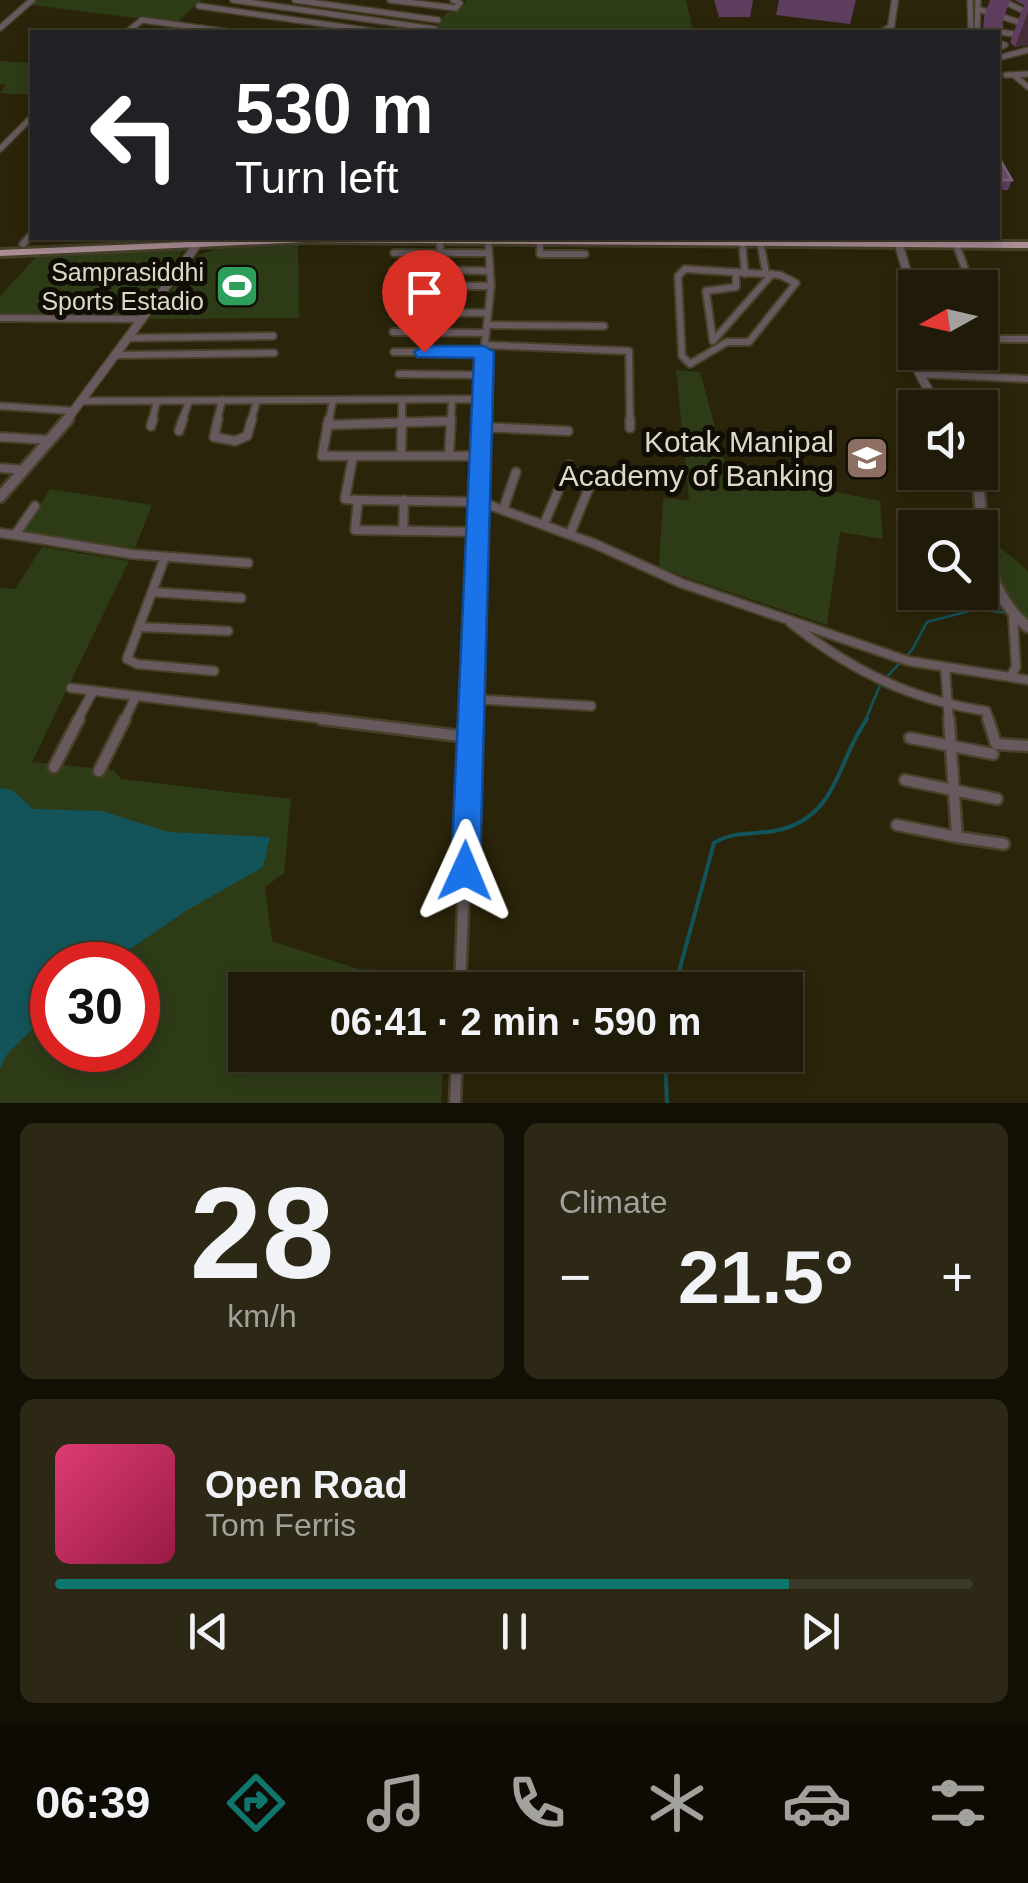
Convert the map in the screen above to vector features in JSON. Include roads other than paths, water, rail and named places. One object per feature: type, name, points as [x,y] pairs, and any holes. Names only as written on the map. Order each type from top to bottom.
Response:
[{"type":"main road","points":[[0,249],[22,244],[131,240]]},
{"type":"main road","points":[[0,249],[200,240]]},
{"type":"main road","points":[[540,240],[1028,242]]},
{"type":"main road","points":[[898,240],[956,244],[977,240]]},
{"type":"street","points":[[0,28],[32,0]]},
{"type":"street","points":[[233,0],[434,29]]},
{"type":"street","points":[[295,0],[438,20]]},
{"type":"street","points":[[320,30],[345,0]]},
{"type":"street","points":[[390,0],[456,8],[460,3],[453,0]]},
{"type":"street","points":[[886,30],[891,28],[897,0]]},
{"type":"street","points":[[895,30],[897,0]]},
{"type":"street","points":[[970,0],[974,30]]},
{"type":"street","points":[[974,30],[978,0]]},
{"type":"street","points":[[1001,0],[1028,13]]},
{"type":"street","points":[[199,6],[345,30]]},
{"type":"street","points":[[978,9],[1016,18]]},
{"type":"street","points":[[987,10],[1028,28],[1016,37],[1000,32]]},
{"type":"street","points":[[998,15],[1000,30]]},
{"type":"street","points":[[130,30],[142,20],[214,30]]},
{"type":"street","points":[[1000,58],[1017,57],[1028,50]]},
{"type":"street","points":[[1028,74],[1010,77],[1028,87]]},
{"type":"street","points":[[0,149],[30,119]]},
{"type":"street","points":[[22,244],[30,236]]},
{"type":"street","points":[[0,496],[83,401],[200,240]]},
{"type":"street","points":[[436,286],[440,240]]},
{"type":"street","points":[[461,972],[480,502],[479,400],[491,286],[488,240]]},
{"type":"street","points":[[540,240],[540,258],[585,254]]},
{"type":"street","points":[[898,240],[906,270]]},
{"type":"street","points":[[742,241],[736,287],[706,291],[709,336],[714,341],[769,274]]},
{"type":"street","points":[[760,241],[769,274]]},
{"type":"street","points":[[956,244],[965,270]]},
{"type":"street","points":[[394,253],[489,254]]},
{"type":"street","points":[[393,270],[490,271]]},
{"type":"street","points":[[680,272],[740,273],[769,274],[796,283],[749,342],[727,342],[698,363],[684,362],[680,272]]},
{"type":"street","points":[[396,286],[491,286]]},
{"type":"street","points":[[394,312],[488,313]]},
{"type":"street","points":[[0,318],[144,320]]},
{"type":"street","points":[[393,332],[604,326]]},
{"type":"street","points":[[130,338],[273,336]]},
{"type":"street","points":[[998,339],[1028,339]]},
{"type":"street","points":[[394,352],[484,348],[629,351],[630,428]]},
{"type":"street","points":[[118,355],[274,354]]},
{"type":"street","points":[[919,370],[928,390]]},
{"type":"street","points":[[398,374],[482,375]]},
{"type":"street","points":[[920,374],[1028,379]]},
{"type":"street","points":[[151,426],[157,400]]},
{"type":"street","points":[[179,431],[189,400]]},
{"type":"street","points":[[222,400],[214,437],[236,440],[247,436],[257,400]]},
{"type":"street","points":[[332,400],[322,456],[481,456]]},
{"type":"street","points":[[368,424],[374,400]]},
{"type":"street","points":[[401,456],[402,400]]},
{"type":"street","points":[[449,456],[452,400]]},
{"type":"street","points":[[83,401],[479,400]]},
{"type":"street","points":[[0,406],[74,412]]},
{"type":"street","points":[[327,424],[451,421]]},
{"type":"street","points":[[480,427],[568,431]]},
{"type":"street","points":[[0,436],[49,440]]},
{"type":"street","points":[[353,456],[345,499],[480,502],[570,534],[681,583],[901,659],[1028,680]]},
{"type":"street","points":[[544,524],[569,465]]},
{"type":"street","points":[[0,468],[24,470]]},
{"type":"street","points":[[503,510],[516,472]]},
{"type":"street","points":[[570,534],[594,473]]},
{"type":"street","points":[[979,490],[986,558],[1009,613],[1016,667],[1010,677]]},
{"type":"street","points":[[358,500],[355,530],[479,532]]},
{"type":"street","points":[[402,530],[404,500]]},
{"type":"street","points":[[15,535],[35,506]]},
{"type":"street","points":[[0,532],[165,557],[248,564]]},
{"type":"street","points":[[165,557],[128,654],[130,663],[214,671]]},
{"type":"street","points":[[152,592],[241,598]]},
{"type":"street","points":[[1009,613],[1028,626]]},
{"type":"street","points":[[786,620],[817,645],[881,683],[945,707],[986,711],[996,744],[1028,746]]},
{"type":"street","points":[[139,627],[228,632]]},
{"type":"street","points":[[945,667],[957,837]]},
{"type":"street","points":[[71,688],[468,737]]},
{"type":"street","points":[[54,767],[93,691]]},
{"type":"street","points":[[99,771],[136,696]]},
{"type":"street","points":[[471,698],[591,706]]},
{"type":"street","points":[[910,738],[994,754]]},
{"type":"street","points":[[906,780],[997,798]]},
{"type":"street","points":[[897,825],[1004,844]]},
{"type":"street","points":[[454,1103],[456,1072]]},
{"type":"water","points":[[0,788],[12,790],[33,809],[102,811],[168,832],[270,837],[263,867],[140,942],[30,942],[30,1032],[8,1053],[0,1068]]},
{"type":"waterway","points":[[865,721],[881,683],[912,650],[927,622],[977,609],[1007,613]]},
{"type":"waterway","points":[[679,972],[714,843],[731,836],[783,829],[816,811],[835,783],[867,719]]},
{"type":"waterway","points":[[666,1072],[667,1103]]},
{"type":"place","name":"Samprasiddhi Sports Estadio","points":[[237,286]]},
{"type":"place","name":"Kotak Manipal Academy of Banking","points":[[867,458]]}]
